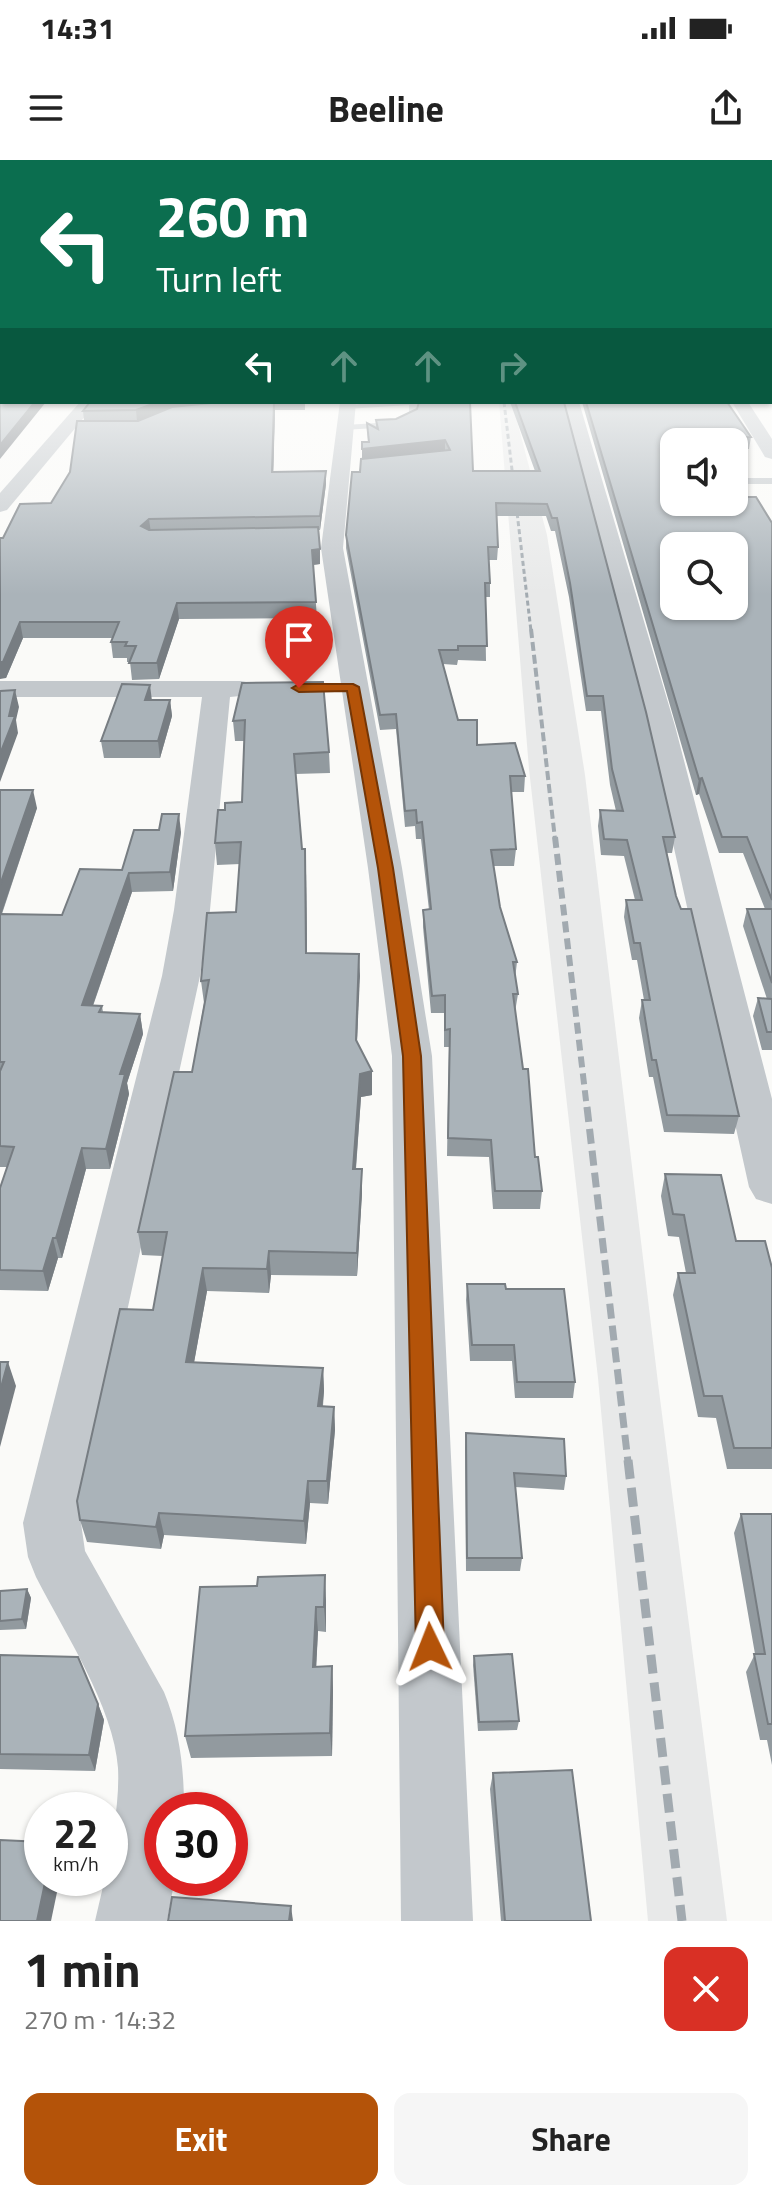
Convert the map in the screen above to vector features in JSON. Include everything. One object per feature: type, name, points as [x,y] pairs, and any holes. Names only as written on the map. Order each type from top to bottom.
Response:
[{"type":"street","points":[[0,506],[72,430]]},
{"type":"street","points":[[579,430],[661,726],[772,1187]]},
{"type":"street","points":[[758,430],[772,453]]},
{"type":"street","points":[[346,434],[325,536],[332,548],[338,688],[385,868],[412,1056],[437,1921]]},
{"type":"street","points":[[0,689],[240,689],[192,910],[181,976],[52,1523],[57,1557],[141,1715],[151,1768],[149,1834],[131,1921]]},
{"type":"lane","points":[[748,481],[772,481]]},
{"type":"shaded area","points":[[501,430],[519,430],[547,535],[585,775],[727,1921],[648,1921],[598,1378],[529,769]]},
{"type":"building","points":[[0,430],[12,430],[0,445]]},
{"type":"building","points":[[76,430],[273,430],[272,472],[326,471],[320,516],[149,519],[141,526],[149,530],[318,527],[320,549],[312,550],[316,602],[177,603],[157,663],[129,663],[136,646],[125,646],[127,642],[111,642],[119,622],[20,622],[3,662],[0,662],[0,538],[3,538],[20,504],[51,503],[70,472]]},
{"type":"building","points":[[368,430],[471,430],[473,471],[540,471],[525,430],[571,430],[646,712],[675,837],[663,837],[676,896],[681,909],[691,909],[739,1116],[667,1115],[656,1060],[652,1060],[642,1000],[650,1000],[640,943],[634,943],[626,900],[642,900],[627,840],[604,839],[600,810],[623,811],[612,769],[603,696],[587,696],[557,518],[552,518],[547,504],[496,503],[498,547],[488,547],[490,583],[485,583],[487,646],[458,646],[458,650],[439,650],[458,720],[477,720],[477,745],[515,743],[525,776],[510,776],[516,849],[491,850],[500,907],[517,962],[513,962],[518,994],[513,994],[523,1069],[528,1069],[535,1157],[538,1157],[542,1191],[495,1191],[491,1140],[448,1138],[450,1029],[445,1030],[445,995],[432,996],[423,910],[431,909],[422,822],[417,823],[416,810],[405,811],[396,714],[380,715],[346,535],[352,472],[360,472],[361,459],[450,450],[445,440],[362,449],[362,442],[369,442]]},
{"type":"building","points":[[594,430],[660,430],[660,516],[748,516],[748,497],[756,497],[772,523],[772,900],[747,837],[722,837],[702,778],[699,779]]},
{"type":"building","points":[[323,682],[329,752],[294,754],[302,849],[305,849],[306,953],[359,954],[356,1040],[372,1071],[360,1074],[353,1169],[362,1169],[357,1253],[269,1251],[267,1269],[203,1268],[186,1362],[323,1368],[318,1406],[334,1407],[327,1481],[308,1481],[304,1521],[159,1513],[156,1527],[80,1520],[77,1501],[120,1309],[153,1310],[167,1232],[138,1232],[174,1072],[192,1072],[209,980],[201,981],[207,913],[236,912],[241,842],[215,843],[218,810],[225,810],[225,803],[242,802],[245,720],[233,721],[242,683]]},
{"type":"building","points":[[122,684],[150,685],[145,700],[170,700],[158,741],[101,741]]},
{"type":"building","points":[[15,690],[9,716],[15,716],[0,754],[0,691]]},
{"type":"building","points":[[0,790],[33,790],[0,885]]},
{"type":"building","points":[[162,814],[179,814],[170,872],[129,873],[82,1005],[102,1006],[99,1012],[140,1014],[120,1074],[125,1074],[106,1149],[82,1148],[56,1238],[53,1238],[43,1271],[0,1270],[0,1188],[14,1147],[0,1146],[0,1071],[4,1062],[0,1062],[0,914],[62,915],[80,869],[122,870],[134,830],[159,830]]},
{"type":"building","points":[[747,909],[772,909],[772,983]]},
{"type":"building","points":[[758,998],[772,999],[772,1032],[767,1032]]},
{"type":"building","points":[[665,1174],[721,1175],[736,1241],[765,1241],[772,1268],[772,1448],[734,1448],[722,1396],[704,1396],[678,1273],[695,1273],[684,1215],[673,1214]]},
{"type":"building","points":[[467,1284],[505,1284],[506,1289],[564,1289],[575,1382],[517,1382],[514,1345],[472,1345]]},
{"type":"building","points":[[0,1362],[8,1362],[0,1391]]},
{"type":"building","points":[[466,1433],[564,1439],[566,1476],[514,1473],[522,1558],[467,1558]]},
{"type":"building","points":[[741,1514],[772,1514],[772,1724],[768,1724],[754,1654],[765,1654]]},
{"type":"building","points":[[325,1575],[324,1607],[316,1607],[313,1667],[332,1666],[330,1733],[185,1736],[200,1587],[257,1586],[258,1577]]},
{"type":"building","points":[[27,1589],[22,1619],[0,1621],[0,1591]]},
{"type":"building","points":[[512,1654],[519,1721],[479,1722],[474,1656]]},
{"type":"building","points":[[0,1655],[78,1657],[98,1704],[89,1755],[0,1754]]},
{"type":"building","points":[[572,1770],[591,1921],[505,1921],[493,1773]]},
{"type":"building","points":[[0,1840],[24,1841],[24,1896],[42,1896],[37,1921],[0,1921]]},
{"type":"building","points":[[172,1897],[291,1906],[289,1921],[168,1921]]},
{"type":"railway","points":[[507,430],[531,631]]},
{"type":"railway","points":[[531,629],[555,839]]},
{"type":"railway","points":[[555,837],[587,1109]]},
{"type":"railway","points":[[587,1107],[628,1462]]},
{"type":"railway","points":[[628,1460],[682,1921]]},
{"type":"route","points":[[299,688],[353,687],[385,868],[412,1056],[418,1167],[430,1647]]}]
